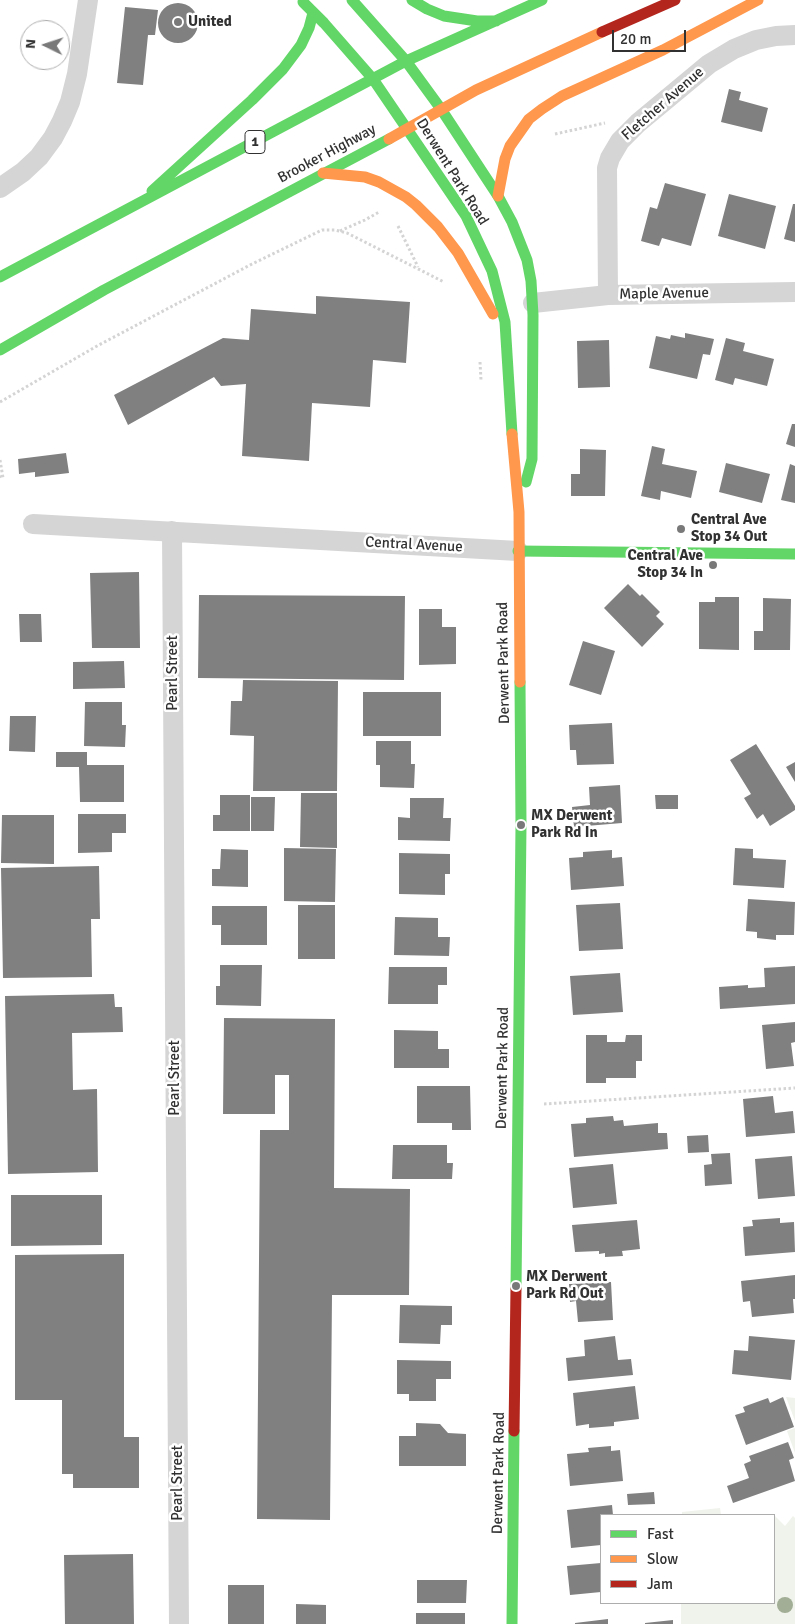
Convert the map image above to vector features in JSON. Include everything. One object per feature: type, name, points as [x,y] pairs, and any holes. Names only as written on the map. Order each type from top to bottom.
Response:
[{"type":"main road","name":"Derwent Park Road","points":[[301,0],[373,79],[466,216],[492,271],[505,322],[519,512],[521,825],[512,1624]]},
{"type":"main road","name":"Derwent Park Road","points":[[352,0],[379,28],[406,61],[460,136],[498,196],[512,222],[527,260],[533,303],[532,459],[519,512]]},
{"type":"main road","points":[[412,0],[444,16],[476,22],[496,21]]},
{"type":"main road","name":"1","points":[[0,277],[406,61],[542,0]]},
{"type":"main road","name":"Brooker Highway","points":[[0,350],[104,290],[407,129],[441,108],[552,54],[676,0]]},
{"type":"main road","points":[[498,196],[505,159],[510,146],[529,119],[542,109],[562,96],[663,50],[758,0]]},
{"type":"main road","points":[[136,205],[252,100],[282,69],[302,45],[313,13]]},
{"type":"main road","points":[[323,173],[348,174],[380,182],[406,197],[427,215],[458,253],[493,314],[508,358]]},
{"type":"main road","name":"Central Avenue","points":[[518,551],[795,554]]},
{"type":"street","points":[[0,188],[23,172],[39,157],[62,121],[70,102],[77,74],[88,0]]},
{"type":"street","name":"Fletcher Avenue","points":[[608,295],[607,168],[615,148],[638,123],[709,64],[734,49],[756,40],[795,35]]},
{"type":"street","name":"Maple Avenue","points":[[533,303],[608,295],[795,292]]},
{"type":"street","name":"Central Avenue","points":[[33,524],[518,551]]},
{"type":"street","name":"Pearl Street","points":[[172,531],[179,1624]]},
{"type":"path","points":[[554,134],[616,120],[638,123]]},
{"type":"path","points":[[340,231],[365,220],[384,208]]},
{"type":"path","points":[[396,221],[418,269]]},
{"type":"path","points":[[0,402],[97,346],[252,264],[322,230],[340,231],[444,282]]},
{"type":"path","points":[[479,354],[481,381]]},
{"type":"path","points":[[0,460],[3,478],[0,476]]},
{"type":"path","points":[[518,1105],[795,1088]]},
{"type":"shaded area","points":[[786,1397],[795,1398],[795,1421]]},
{"type":"shaded area","points":[[795,1428],[795,1453],[787,1431]]},
{"type":"shaded area","points":[[720,1508],[721,1514],[682,1514],[682,1512]]},
{"type":"shaded area","points":[[775,1516],[785,1526],[793,1516],[795,1518],[795,1624],[681,1624],[681,1604],[775,1604]]},
{"type":"building","name":"United","points":[[182,3],[189,6],[195,12],[198,23],[197,31],[189,40],[182,43],[174,43],[167,40],[159,31],[158,19],[161,12],[170,4]]},
{"type":"building","points":[[125,7],[158,10],[155,35],[148,35],[143,85],[117,83]]},
{"type":"building","points":[[729,89],[741,92],[739,100],[768,108],[762,132],[721,122]]},
{"type":"building","points":[[665,183],[706,194],[691,246],[662,238],[659,246],[641,241],[650,207],[657,209]]},
{"type":"building","points":[[729,194],[776,206],[765,249],[718,236]]},
{"type":"building","points":[[793,204],[795,204],[795,242],[784,239]]},
{"type":"building","points":[[316,296],[410,302],[406,363],[373,360],[370,407],[312,403],[309,461],[242,456],[246,384],[221,386],[214,377],[128,425],[114,395],[223,338],[249,340],[251,309],[316,314]]},
{"type":"building","points":[[685,333],[714,339],[710,355],[703,354],[697,379],[649,368],[656,336],[670,339],[671,335],[685,338]]},
{"type":"building","points":[[726,338],[745,343],[743,351],[774,359],[767,386],[735,378],[733,385],[715,380]]},
{"type":"building","points":[[609,340],[610,387],[578,388],[577,341]]},
{"type":"building","points":[[792,424],[795,424],[795,447],[786,444]]},
{"type":"building","points":[[652,446],[665,449],[662,464],[697,471],[691,498],[661,491],[660,500],[641,496]]},
{"type":"building","points":[[580,449],[606,450],[605,496],[571,496],[571,474],[580,474]]},
{"type":"building","points":[[66,453],[69,473],[35,477],[35,472],[19,474],[18,459]]},
{"type":"building","points":[[726,463],[770,474],[762,503],[719,492]]},
{"type":"building","points":[[790,464],[795,466],[795,503],[781,500]]},
{"type":"building","points":[[139,572],[140,648],[92,648],[90,573]]},
{"type":"building","points":[[628,584],[640,596],[642,594],[660,612],[656,616],[664,624],[642,647],[604,608]]},
{"type":"building","points":[[199,595],[405,596],[404,680],[198,678]]},
{"type":"building","points":[[715,597],[739,597],[739,650],[699,649],[699,602],[715,602]]},
{"type":"building","points":[[763,598],[791,599],[790,650],[754,650],[754,631],[763,631]]},
{"type":"building","points":[[419,609],[442,609],[442,627],[456,627],[456,664],[419,665]]},
{"type":"building","points":[[19,614],[41,614],[42,642],[20,642]]},
{"type":"building","points":[[583,641],[615,651],[601,695],[569,685]]},
{"type":"building","points":[[124,661],[125,688],[73,689],[73,662]]},
{"type":"building","points":[[243,680],[338,681],[337,791],[253,791],[254,736],[230,735],[231,701],[242,701]]},
{"type":"building","points":[[363,692],[441,692],[441,736],[363,736]]},
{"type":"building","points":[[85,702],[122,702],[122,725],[126,725],[125,747],[84,746]]},
{"type":"building","points":[[10,716],[36,716],[35,752],[9,751]]},
{"type":"building","points":[[612,723],[614,764],[577,765],[576,750],[570,750],[569,725]]},
{"type":"building","points":[[376,741],[411,741],[411,764],[415,764],[414,788],[380,787],[380,765],[376,765]]},
{"type":"building","points":[[756,744],[795,806],[795,810],[770,826],[763,814],[757,819],[744,798],[751,794],[730,760]]},
{"type":"building","points":[[56,752],[87,752],[87,765],[124,765],[124,802],[80,802],[79,767],[56,767]]},
{"type":"building","points":[[795,762],[795,782],[786,767]]},
{"type":"building","points":[[620,785],[622,823],[574,827],[572,807],[590,805],[589,787]]},
{"type":"building","points":[[301,793],[337,793],[337,848],[300,847]]},
{"type":"building","points":[[220,795],[250,795],[250,831],[213,831],[213,815],[220,815]]},
{"type":"building","points":[[655,795],[678,795],[678,809],[656,809]]},
{"type":"building","points":[[251,797],[275,797],[274,831],[251,831]]},
{"type":"building","points":[[410,798],[444,798],[443,818],[451,818],[450,841],[398,840],[398,817],[410,818]]},
{"type":"building","points":[[78,814],[126,814],[126,833],[112,833],[112,852],[78,853]]},
{"type":"building","points":[[2,815],[54,815],[54,864],[1,863]]},
{"type":"building","points":[[284,848],[336,849],[335,902],[284,901]]},
{"type":"building","points":[[735,848],[753,849],[753,858],[786,860],[784,888],[733,885]]},
{"type":"building","points":[[221,849],[248,850],[248,887],[212,886],[212,869],[220,869]]},
{"type":"building","points":[[612,850],[612,858],[622,857],[624,886],[571,890],[569,858],[583,857],[583,852]]},
{"type":"building","points":[[399,853],[450,854],[450,874],[445,874],[445,895],[399,894]]},
{"type":"building","points":[[99,866],[100,919],[91,919],[92,977],[3,978],[1,868]]},
{"type":"building","points":[[748,899],[795,902],[794,935],[776,935],[776,940],[757,938],[757,932],[746,931]]},
{"type":"building","points":[[620,903],[623,949],[579,951],[576,905]]},
{"type":"building","points":[[298,905],[335,905],[335,959],[298,959]]},
{"type":"building","points":[[212,906],[267,906],[267,945],[221,945],[221,925],[212,925]]},
{"type":"building","points":[[395,917],[438,918],[438,937],[450,937],[449,956],[394,955]]},
{"type":"building","points":[[220,965],[262,965],[261,1006],[216,1005],[216,986],[220,986]]},
{"type":"building","points":[[795,966],[795,1004],[720,1009],[719,987],[748,985],[748,988],[765,987],[764,968]]},
{"type":"building","points":[[389,967],[447,967],[447,985],[438,985],[438,1004],[388,1004]]},
{"type":"building","points":[[620,973],[623,1012],[573,1015],[570,976]]},
{"type":"building","points":[[114,994],[115,1007],[122,1007],[123,1032],[72,1033],[73,1090],[97,1089],[98,1172],[8,1174],[5,996]]},
{"type":"building","points":[[224,1018],[335,1019],[334,1188],[410,1189],[409,1295],[332,1295],[330,1520],[257,1519],[260,1130],[289,1130],[289,1075],[275,1075],[275,1114],[223,1114]]},
{"type":"building","points":[[795,1022],[795,1042],[791,1043],[794,1066],[766,1069],[762,1025]]},
{"type":"building","points":[[394,1030],[438,1031],[438,1049],[449,1049],[449,1068],[394,1068]]},
{"type":"building","points":[[586,1035],[607,1035],[607,1042],[625,1042],[626,1035],[642,1035],[642,1061],[636,1061],[636,1078],[606,1078],[606,1083],[586,1083]]},
{"type":"building","points":[[417,1086],[470,1086],[471,1130],[452,1130],[452,1123],[417,1123]]},
{"type":"building","points":[[773,1096],[775,1113],[793,1111],[795,1133],[746,1137],[743,1099]]},
{"type":"building","points":[[613,1116],[614,1121],[623,1120],[624,1126],[658,1123],[658,1133],[667,1133],[668,1149],[574,1157],[571,1124],[586,1123],[586,1118]]},
{"type":"building","points":[[708,1135],[709,1152],[688,1153],[687,1136]]},
{"type":"building","points":[[393,1145],[447,1145],[447,1163],[453,1163],[452,1179],[392,1179]]},
{"type":"building","points":[[730,1153],[732,1184],[705,1186],[704,1165],[712,1164],[711,1154]]},
{"type":"building","points":[[792,1156],[795,1196],[758,1199],[755,1159]]},
{"type":"building","points":[[613,1164],[617,1204],[573,1208],[569,1168]]},
{"type":"building","points":[[11,1195],[102,1195],[102,1245],[11,1246]]},
{"type":"building","points":[[780,1218],[780,1223],[794,1222],[795,1252],[745,1256],[743,1227],[753,1226],[752,1220]]},
{"type":"building","points":[[637,1220],[640,1249],[622,1251],[623,1256],[605,1257],[605,1253],[599,1254],[599,1251],[575,1252],[572,1225]]},
{"type":"building","points":[[124,1254],[124,1437],[139,1437],[139,1488],[73,1488],[73,1474],[62,1474],[62,1400],[15,1400],[15,1255]]},
{"type":"building","points":[[795,1275],[794,1313],[752,1317],[750,1301],[743,1302],[741,1281]]},
{"type":"building","points":[[611,1282],[613,1320],[578,1322],[576,1301],[570,1302],[569,1284]]},
{"type":"building","points":[[400,1305],[452,1306],[452,1325],[441,1325],[440,1344],[399,1343]]},
{"type":"building","points":[[615,1336],[618,1360],[631,1359],[633,1375],[568,1381],[566,1358],[585,1356],[584,1340]]},
{"type":"building","points":[[749,1336],[795,1340],[791,1380],[732,1374],[734,1350],[748,1351]]},
{"type":"building","points":[[397,1360],[451,1361],[451,1379],[436,1379],[436,1401],[409,1401],[409,1394],[397,1394]]},
{"type":"building","points":[[635,1386],[639,1419],[614,1422],[614,1426],[589,1428],[589,1424],[576,1426],[573,1393]]},
{"type":"building","points":[[783,1397],[794,1427],[746,1445],[735,1415],[745,1412],[743,1407],[768,1398],[770,1403]]},
{"type":"building","points":[[416,1423],[440,1424],[448,1433],[466,1434],[466,1466],[399,1466],[399,1436],[416,1436]]},
{"type":"building","points":[[788,1442],[794,1458],[789,1460],[795,1481],[733,1503],[727,1486],[749,1478],[744,1464],[751,1461],[749,1456]]},
{"type":"building","points":[[611,1446],[611,1451],[620,1450],[623,1481],[570,1486],[567,1454],[589,1452],[588,1448]]},
{"type":"building","points":[[654,1492],[655,1504],[628,1505],[627,1494]]},
{"type":"building","points":[[612,1505],[613,1514],[600,1514],[600,1545],[571,1548],[567,1510]]},
{"type":"building","points":[[133,1554],[134,1624],[65,1624],[64,1555]]},
{"type":"building","points":[[600,1563],[600,1592],[570,1595],[567,1566]]},
{"type":"building","points":[[417,1580],[467,1580],[466,1603],[417,1603]]},
{"type":"building","points":[[228,1585],[264,1585],[264,1624],[228,1624]]},
{"type":"building","points":[[296,1604],[326,1605],[326,1624],[296,1624]]},
{"type":"building","points":[[416,1613],[465,1613],[465,1624],[416,1624]]},
{"type":"building","points":[[608,1619],[608,1624],[575,1624],[575,1623]]},
{"type":"building","points":[[673,1620],[673,1624],[645,1624],[645,1623]]},
{"type":"traffic: fast","points":[[352,0],[406,61]]},
{"type":"traffic: fast","points":[[412,0],[444,16],[477,21],[496,21]]},
{"type":"traffic: fast","points":[[0,277],[406,61],[542,0]]},
{"type":"traffic: fast","points":[[303,2],[373,79]]},
{"type":"traffic: fast","points":[[152,191],[252,100],[283,69],[301,45],[309,28],[313,13]]},
{"type":"traffic: fast","points":[[406,61],[441,109]]},
{"type":"traffic: fast","points":[[373,79],[407,129]]},
{"type":"traffic: fast","points":[[441,109],[498,196],[512,222],[527,260],[531,281],[533,315],[532,459],[526,482]]},
{"type":"traffic: fast","points":[[407,129],[466,216],[492,271],[505,322],[512,434]]},
{"type":"traffic: fast","points":[[0,350],[104,290],[389,139]]},
{"type":"traffic: fast","points":[[518,551],[795,554]]},
{"type":"traffic: fast","points":[[516,1288],[521,825],[520,682]]},
{"type":"traffic: fast","points":[[512,1624],[514,1431]]},
{"type":"traffic: slow","points":[[498,196],[505,159],[510,146],[529,119],[542,109],[562,96],[663,50],[758,0]]},
{"type":"traffic: slow","points":[[389,139],[476,90],[602,32]]},
{"type":"traffic: slow","points":[[323,173],[365,177],[379,182],[406,197],[416,205],[438,227],[458,253],[493,314]]},
{"type":"traffic: slow","points":[[512,434],[519,512],[520,682]]},
{"type":"traffic: jam","points":[[602,32],[675,0]]},
{"type":"traffic: jam","points":[[514,1431],[516,1288]]},
{"type":"place","name":"United","points":[[178,22]]},
{"type":"place","name":"Central Ave Stop 34 Out","points":[[681,529]]},
{"type":"place","name":"Central Ave Stop 34 In","points":[[713,565]]},
{"type":"place","name":"MX Derwent Park Rd In","points":[[521,825]]},
{"type":"place","name":"MX Derwent Park Rd Out","points":[[516,1286]]}]
